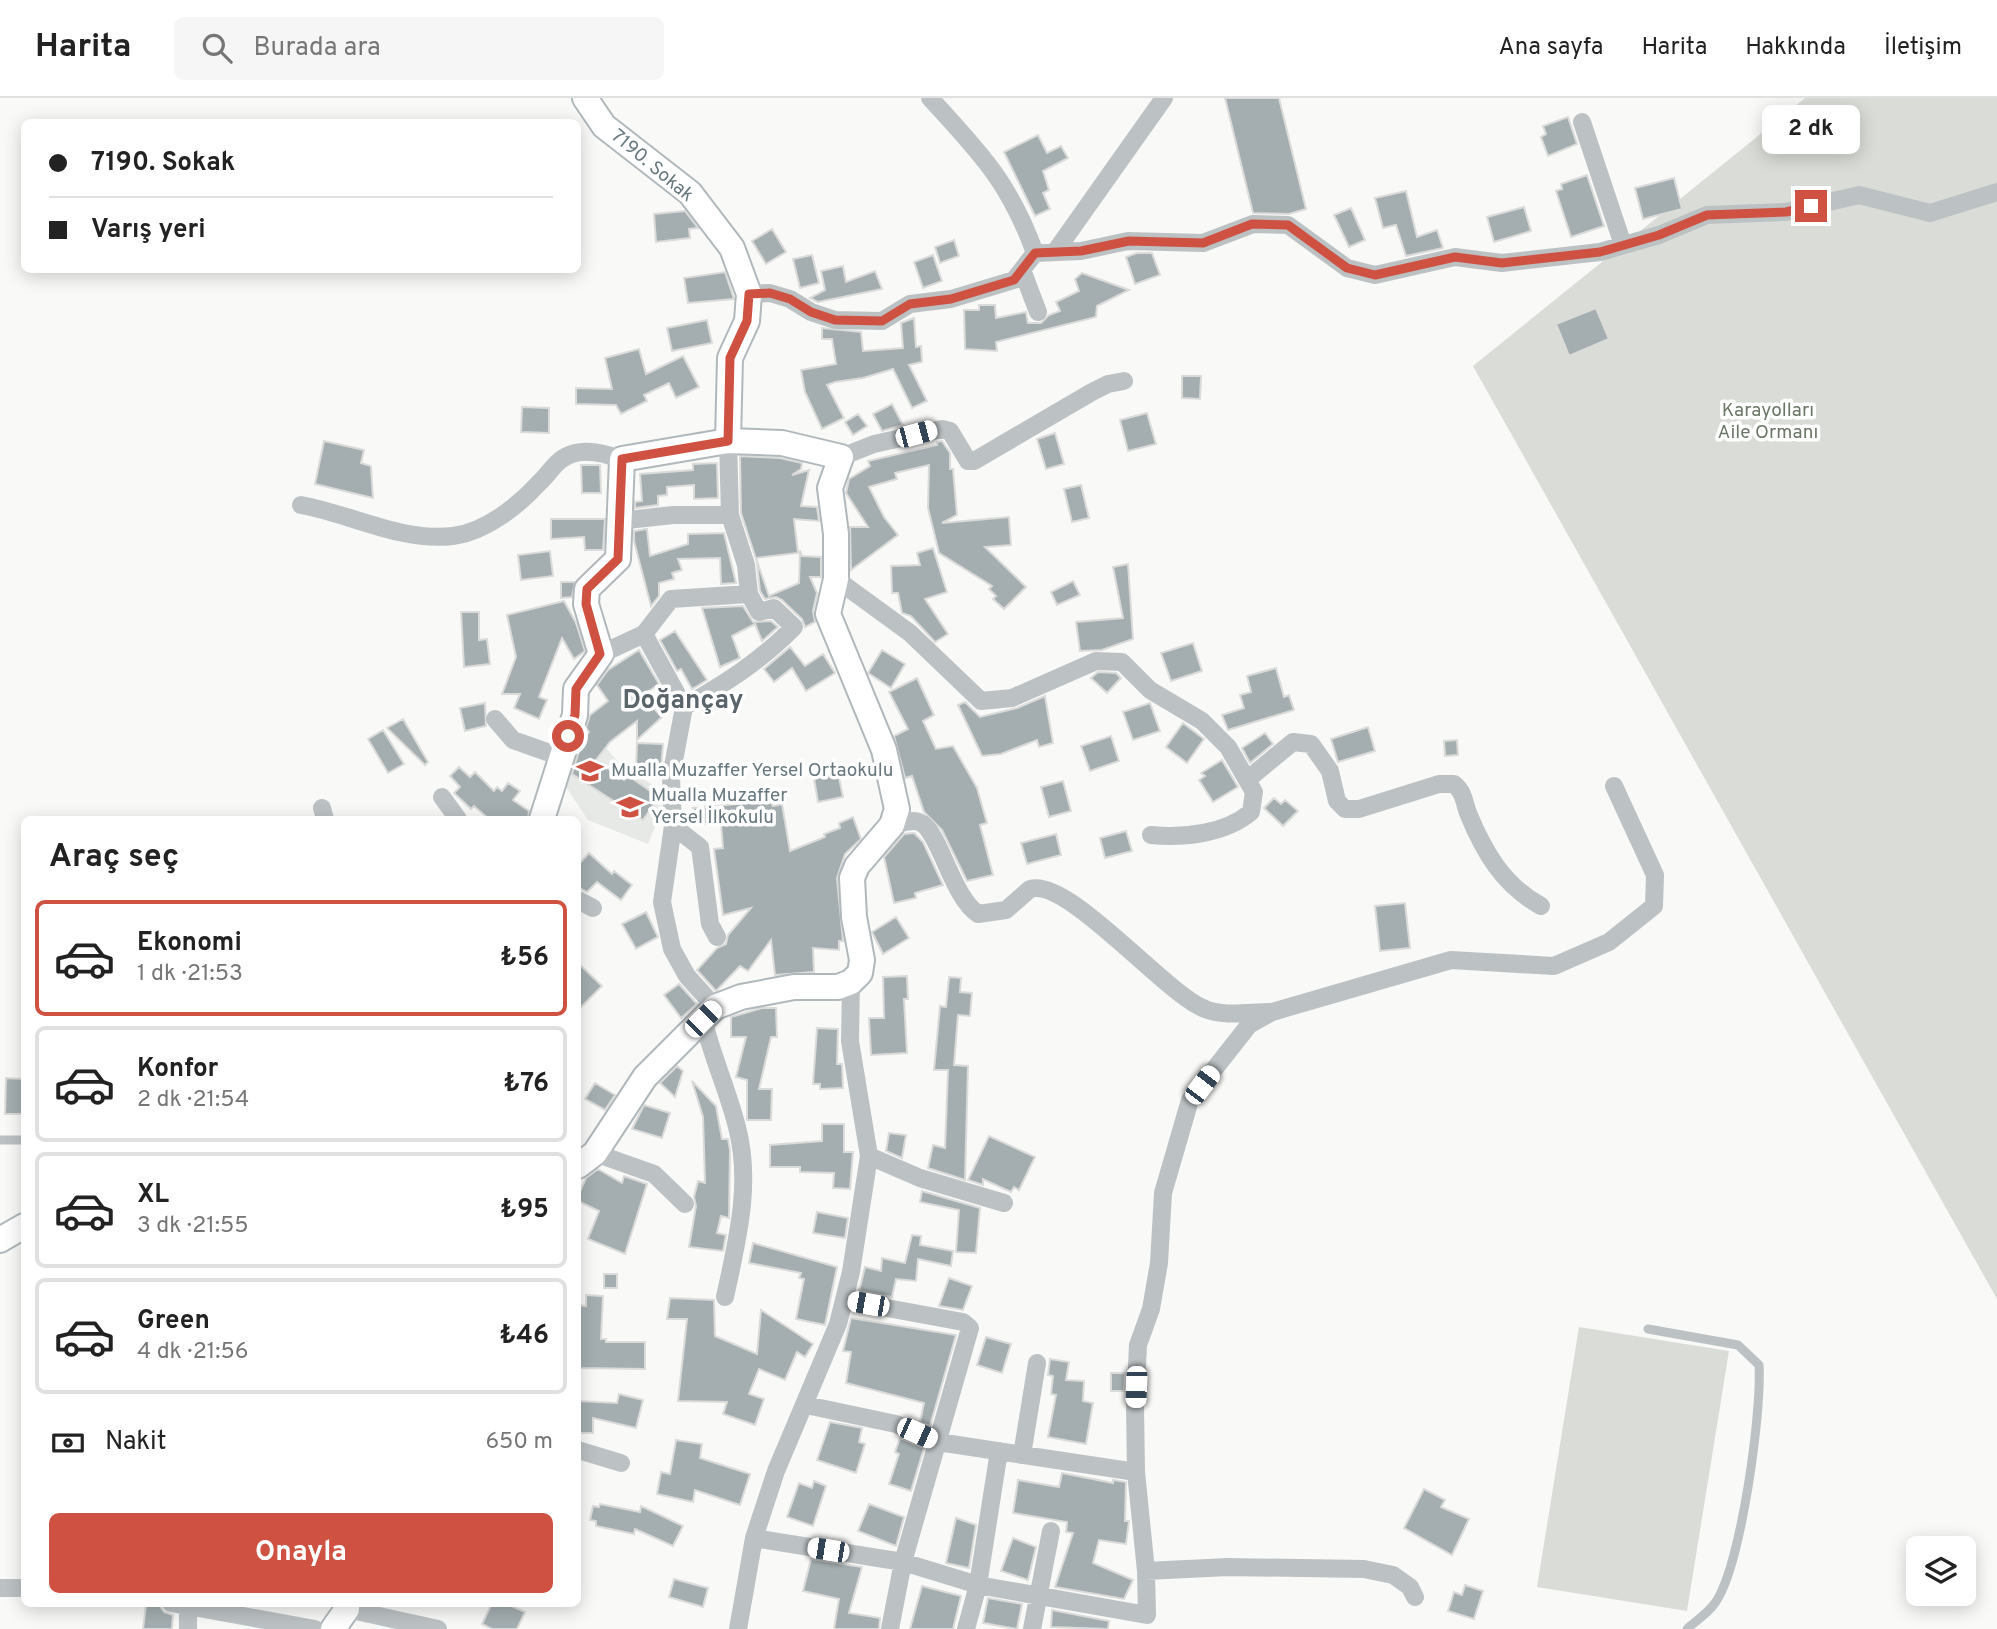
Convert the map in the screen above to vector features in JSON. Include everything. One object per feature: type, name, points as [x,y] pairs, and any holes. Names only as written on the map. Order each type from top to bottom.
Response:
[{"type":"street","name":"7190. Sokak","points":[[585,98],[604,126],[690,192],[732,248],[749,294],[747,321],[728,366],[728,441]]},
{"type":"street","points":[[598,98],[604,126]]},
{"type":"street","points":[[930,98],[992,166],[1013,199],[1035,253]]},
{"type":"street","points":[[1055,252],[1164,98]]},
{"type":"street","points":[[1582,122],[1623,245]]},
{"type":"street","points":[[749,294],[770,293],[790,299],[811,312],[835,320],[882,321],[910,304],[982,292],[1014,280],[1035,253],[1081,251],[1129,241],[1203,243],[1252,224],[1288,225],[1347,268],[1375,275],[1455,257],[1502,263],[1600,252],[1659,235],[1707,215],[1786,212],[1859,195],[1930,212],[1997,192]]},
{"type":"street","points":[[1022,270],[1038,312]]},
{"type":"street","points":[[301,505],[422,536],[453,536],[472,531],[505,513],[540,482],[555,462],[575,453],[595,452],[622,459],[728,441],[782,443],[841,457],[874,444],[942,429],[950,431],[968,461],[974,461],[1108,384],[1124,381]]},
{"type":"street","points":[[684,707],[734,678],[773,648],[794,627],[774,608],[759,611],[749,593],[746,565],[730,515],[728,441]]},
{"type":"street","points":[[685,1204],[654,1174],[586,1159],[645,1077],[709,1013],[741,997],[794,987],[838,987],[851,982],[860,973],[862,960],[854,917],[852,878],[856,866],[892,825],[897,809],[884,750],[828,614],[836,579],[836,534],[830,488],[841,457]]},
{"type":"street","points":[[600,654],[586,604],[587,589],[618,559],[621,543],[618,521],[622,459]]},
{"type":"street","points":[[618,521],[673,515],[730,515]]},
{"type":"street","points":[[836,579],[910,633],[981,701],[1012,698],[1096,661],[1122,662],[1150,691],[1202,721],[1228,747],[1248,779],[1254,792],[1251,812],[1241,820],[1179,838],[1151,835]]},
{"type":"street","points":[[543,816],[575,715],[576,689],[600,654],[644,634],[671,599],[749,593]]},
{"type":"street","points":[[644,634],[684,707],[671,776],[673,826],[662,902],[672,949],[709,1013],[738,1129],[744,1209],[726,1297]]},
{"type":"street","points":[[495,719],[513,740],[561,757]]},
{"type":"street","points":[[1248,779],[1293,742],[1311,744],[1330,771],[1337,801],[1345,808],[1359,809],[1439,784],[1454,784],[1461,790],[1467,811],[1491,862],[1526,898],[1541,906]]},
{"type":"street","points":[[754,1538],[903,1562],[978,1584],[1148,1622],[1136,1472],[1138,1345],[1152,1309],[1159,1263],[1163,1193],[1190,1100],[1250,1025],[1272,1012],[1451,960],[1553,967],[1609,942],[1654,906],[1655,875],[1614,786]]},
{"type":"street","points":[[442,797],[456,816]]},
{"type":"street","points":[[892,825],[915,821],[928,827],[961,899],[978,914],[1006,909],[1030,889],[1052,890],[1125,943],[1179,992],[1206,1010],[1272,1012]]},
{"type":"street","points":[[673,826],[700,847],[709,924],[717,937]]},
{"type":"street","points":[[738,1629],[754,1538],[776,1471],[806,1405],[838,1324],[844,1300],[869,1156],[850,1041],[851,982]]},
{"type":"street","points":[[869,1156],[920,1178],[1004,1203]]},
{"type":"street","points":[[0,1240],[21,1228]]},
{"type":"street","points":[[844,1300],[963,1322],[970,1328],[903,1562],[890,1629]]},
{"type":"street","points":[[1022,1455],[1037,1363]]},
{"type":"street","points":[[806,1405],[896,1424],[938,1442],[1136,1472]]},
{"type":"street","points":[[581,1451],[621,1463]]},
{"type":"street","points":[[966,1629],[978,1584],[999,1451]]},
{"type":"street","points":[[1032,1629],[1036,1596],[1051,1531]]},
{"type":"street","points":[[1146,1571],[1228,1567],[1364,1569],[1393,1575],[1410,1587],[1415,1597]]},
{"type":"street","points":[[0,1588],[21,1588]]},
{"type":"street","points":[[181,1607],[188,1629]]},
{"type":"street","points":[[193,1607],[267,1618],[314,1629]]},
{"type":"street","points":[[333,1629],[346,1607]]},
{"type":"street","points":[[351,1607],[438,1629]]},
{"type":"lane","points":[[1,1140],[21,1140]]},
{"type":"lane","points":[[1648,1329],[1738,1345],[1759,1365],[1755,1445],[1731,1565],[1715,1603],[1687,1629]]},
{"type":"shaded area","points":[[578,728],[606,748],[622,766],[668,794],[648,844],[588,820],[558,775]]},
{"type":"green space","name":"Karayolları Aile Ormanı","points":[[1805,98],[1997,98],[1997,1299],[1473,366]]},
{"type":"green space","points":[[1579,1327],[1729,1351],[1687,1611],[1537,1587]]},
{"type":"building","points":[[1225,98],[1279,98],[1306,209],[1289,214],[1253,213]]},
{"type":"building","points":[[1568,117],[1577,144],[1548,156],[1541,137],[1546,134],[1543,126]]},
{"type":"building","points":[[1038,135],[1047,153],[1061,146],[1068,158],[1043,171],[1049,190],[1043,193],[1050,209],[1035,216],[1004,152]]},
{"type":"building","points":[[1587,175],[1604,226],[1571,237],[1556,191],[1562,189],[1561,184]]},
{"type":"building","points":[[1674,178],[1682,209],[1643,219],[1635,188]]},
{"type":"building","points":[[1406,191],[1417,237],[1437,230],[1443,248],[1406,256],[1396,225],[1383,228],[1375,198]]},
{"type":"building","points":[[1524,207],[1531,231],[1494,242],[1487,217]]},
{"type":"building","points":[[1351,208],[1365,240],[1349,247],[1334,215]]},
{"type":"building","points":[[685,211],[698,228],[689,229],[690,238],[656,242],[654,214]]},
{"type":"building","points":[[772,229],[786,252],[766,264],[752,241]]},
{"type":"building","points":[[954,240],[959,256],[940,263],[935,247]]},
{"type":"building","points":[[1137,253],[1152,253],[1160,275],[1135,284],[1126,257]]},
{"type":"building","points":[[812,255],[819,283],[800,288],[793,259]]},
{"type":"building","points":[[933,255],[942,281],[923,288],[914,262]]},
{"type":"building","points":[[843,266],[846,282],[875,271],[882,289],[818,302],[810,298],[825,290],[821,271]]},
{"type":"building","points":[[725,272],[734,299],[688,303],[684,278]]},
{"type":"building","points":[[1082,273],[1129,290],[1097,306],[1096,317],[996,342],[997,351],[965,349],[964,310],[979,310],[979,305],[995,305],[996,318],[1026,312],[1028,323],[1041,323],[1049,315],[1060,311],[1056,302],[1079,291],[1075,279]]},
{"type":"building","points":[[1596,308],[1609,339],[1569,356],[1556,324]]},
{"type":"building","points":[[914,318],[916,347],[921,346],[922,362],[909,365],[927,401],[912,408],[893,369],[863,378],[835,382],[827,385],[844,418],[822,429],[805,392],[801,370],[836,364],[832,339],[822,339],[822,328],[861,332],[863,351],[903,348],[901,323]]},
{"type":"building","points":[[707,320],[712,343],[672,351],[667,328]]},
{"type":"building","points":[[639,349],[646,374],[683,356],[699,387],[676,398],[669,383],[644,395],[647,401],[621,414],[616,405],[576,404],[576,388],[612,389],[605,358]]},
{"type":"building","points":[[1182,376],[1201,376],[1200,399],[1182,398]]},
{"type":"building","points":[[892,404],[903,425],[882,431],[873,414]]},
{"type":"building","points":[[522,407],[549,408],[549,433],[521,432]]},
{"type":"building","points":[[1147,413],[1156,444],[1128,451],[1120,420]]},
{"type":"building","points":[[858,414],[867,426],[853,435],[845,422]]},
{"type":"building","points":[[1055,433],[1064,464],[1046,469],[1037,439]]},
{"type":"building","points":[[324,441],[364,450],[361,463],[371,466],[373,498],[315,484]]},
{"type":"building","points":[[942,441],[950,453],[957,515],[942,523],[1009,517],[1011,545],[985,547],[1026,587],[1004,609],[993,599],[996,596],[989,589],[992,586],[939,553],[928,508],[929,465],[895,473],[897,479],[869,487],[884,517],[898,535],[851,570],[850,527],[868,527],[846,493],[849,479],[870,466],[868,461],[937,445],[937,442]]},
{"type":"building","points":[[740,456],[780,458],[802,463],[801,469],[792,475],[809,470],[801,506],[817,507],[819,521],[794,519],[798,553],[756,558],[769,596],[799,583],[800,550],[802,556],[821,557],[821,577],[810,577],[817,593],[813,611],[815,622],[805,627],[802,619],[782,600],[776,597],[765,599],[760,591],[757,562],[741,513]]},
{"type":"building","points":[[717,463],[718,498],[694,499],[694,485],[667,487],[667,495],[658,496],[658,505],[635,508],[635,502],[642,501],[640,474],[693,470],[693,464]]},
{"type":"building","points":[[581,465],[600,465],[601,493],[582,493]]},
{"type":"building","points":[[1081,485],[1089,518],[1072,522],[1064,489]]},
{"type":"building","points":[[551,519],[605,519],[603,550],[585,550],[584,537],[551,539]]},
{"type":"building","points":[[647,529],[650,556],[688,544],[688,534],[724,533],[736,583],[721,584],[720,558],[678,559],[682,570],[672,573],[674,579],[659,583],[659,596],[651,606],[634,541],[634,531]]},
{"type":"building","points":[[933,548],[947,592],[925,599],[948,634],[935,642],[911,616],[902,613],[898,593],[892,593],[891,566],[920,565],[917,553]]},
{"type":"building","points":[[550,551],[553,576],[521,580],[518,555]]},
{"type":"building","points":[[1128,564],[1133,639],[1102,650],[1080,651],[1076,622],[1123,618],[1113,567]]},
{"type":"building","points":[[1073,581],[1080,595],[1057,605],[1051,592]]},
{"type":"building","points":[[561,582],[575,582],[572,597],[561,598]]},
{"type":"building","points":[[564,601],[576,623],[585,651],[574,659],[562,638],[539,697],[547,700],[539,719],[514,708],[520,694],[502,694],[516,657],[507,615]]},
{"type":"building","points":[[743,606],[753,622],[771,621],[778,627],[762,641],[755,624],[732,636],[740,658],[720,667],[702,608]]},
{"type":"building","points":[[461,612],[479,612],[479,640],[487,639],[490,664],[464,667]]},
{"type":"building","points":[[675,631],[707,680],[692,689],[681,669],[677,671],[660,640]]},
{"type":"building","points":[[1193,643],[1202,671],[1171,681],[1161,653]]},
{"type":"building","points":[[790,647],[805,666],[823,654],[835,673],[806,691],[792,668],[774,682],[764,669]]},
{"type":"building","points":[[639,650],[659,684],[642,696],[662,717],[637,740],[637,721],[610,742],[596,760],[624,780],[627,775],[659,797],[643,820],[572,774],[582,741],[589,732],[586,728],[590,715],[608,701],[597,685],[608,670]]},
{"type":"building","points":[[882,650],[905,664],[891,688],[868,673]]},
{"type":"building","points":[[1276,668],[1284,697],[1289,695],[1294,710],[1228,730],[1222,715],[1244,708],[1240,695],[1251,692],[1247,676]]},
{"type":"building","points":[[1098,672],[1116,673],[1121,678],[1107,693],[1091,678]]},
{"type":"building","points":[[917,678],[934,715],[923,721],[936,749],[953,746],[977,788],[987,823],[980,825],[993,875],[967,881],[942,830],[924,812],[912,776],[905,778],[894,736],[908,729],[889,692]]},
{"type":"building","points":[[1045,696],[1053,743],[1039,747],[1037,740],[1001,754],[982,756],[958,705],[965,702],[980,717],[1017,708]]},
{"type":"building","points":[[485,703],[486,726],[465,731],[460,708]]},
{"type":"building","points":[[1150,703],[1160,731],[1133,740],[1123,712]]},
{"type":"building","points":[[403,719],[428,762],[425,765],[387,728]]},
{"type":"building","points":[[1183,723],[1204,739],[1187,763],[1166,747]]},
{"type":"building","points":[[1368,727],[1375,751],[1338,762],[1331,739]]},
{"type":"building","points":[[383,730],[404,764],[388,773],[368,739]]},
{"type":"building","points":[[1265,733],[1273,744],[1250,763],[1242,748]]},
{"type":"building","points":[[1111,736],[1119,761],[1090,771],[1081,746]]},
{"type":"building","points":[[1457,740],[1458,755],[1445,756],[1444,741]]},
{"type":"building","points":[[637,743],[663,744],[661,770],[636,769]]},
{"type":"building","points":[[1222,760],[1238,787],[1213,802],[1199,780],[1205,776],[1201,773]]},
{"type":"building","points":[[459,767],[470,777],[475,772],[494,791],[497,787],[502,791],[508,783],[520,791],[513,800],[529,811],[528,816],[486,816],[474,806],[471,809],[454,793],[460,787],[450,776]]},
{"type":"building","points":[[838,773],[843,797],[818,802],[814,778]]},
{"type":"building","points":[[1063,781],[1071,811],[1049,817],[1041,787]]},
{"type":"building","points":[[1274,798],[1281,804],[1285,800],[1298,811],[1283,826],[1264,808]]},
{"type":"building","points":[[770,801],[773,806],[782,804],[790,851],[825,837],[824,834],[840,828],[839,823],[853,817],[861,839],[845,854],[837,878],[843,941],[839,941],[839,950],[813,948],[814,972],[775,975],[771,940],[748,971],[740,966],[716,991],[697,970],[717,948],[726,944],[728,935],[751,908],[723,915],[714,849],[723,848],[721,824],[693,824],[693,808]]},
{"type":"building","points":[[1126,831],[1132,851],[1105,858],[1100,838]]},
{"type":"building","points":[[914,833],[923,842],[943,885],[915,893],[916,898],[894,903],[884,857],[904,834]]},
{"type":"building","points":[[1056,834],[1061,855],[1027,864],[1021,843]]},
{"type":"building","points":[[589,853],[612,874],[614,871],[632,885],[621,900],[597,882],[587,892],[581,889],[581,862]]},
{"type":"building","points":[[1405,903],[1410,948],[1380,951],[1375,906]]},
{"type":"building","points":[[646,912],[658,937],[636,949],[622,924]]},
{"type":"building","points":[[896,917],[909,938],[883,954],[872,932]]},
{"type":"building","points":[[581,966],[602,986],[581,1007]]},
{"type":"building","points":[[907,976],[908,999],[904,999],[907,1053],[871,1055],[869,1018],[884,1018],[883,977]]},
{"type":"building","points":[[949,977],[961,978],[960,992],[972,993],[970,1016],[958,1015],[954,1065],[968,1066],[965,1180],[928,1168],[933,1145],[945,1148],[948,1070],[934,1070],[940,1006],[946,1007]]},
{"type":"building","points":[[679,984],[697,1004],[681,1018],[664,995]]},
{"type":"building","points":[[762,1008],[776,1008],[777,1037],[771,1037],[759,1089],[772,1089],[771,1120],[747,1120],[747,1080],[736,1077],[746,1037],[731,1037],[731,1017]]},
{"type":"building","points":[[817,1028],[838,1029],[837,1064],[842,1064],[843,1088],[820,1089],[820,1084],[813,1084]]},
{"type":"building","points":[[677,1066],[683,1071],[675,1097],[660,1083]]},
{"type":"building","points":[[6,1078],[21,1079],[21,1114],[5,1114]]},
{"type":"building","points":[[692,1081],[716,1106],[722,1139],[728,1139],[729,1218],[721,1216],[717,1233],[726,1235],[723,1251],[689,1247],[698,1181],[705,1183],[703,1117]]},
{"type":"building","points":[[595,1083],[615,1095],[605,1110],[585,1099]]},
{"type":"building","points":[[644,1105],[670,1113],[662,1138],[632,1129]]},
{"type":"building","points":[[822,1124],[844,1124],[844,1152],[853,1152],[850,1189],[833,1188],[834,1173],[800,1172],[800,1167],[770,1167],[770,1145],[822,1141]]},
{"type":"building","points":[[889,1133],[906,1135],[902,1158],[886,1151]]},
{"type":"building","points":[[989,1136],[1035,1157],[1019,1190],[1014,1187],[1011,1192],[983,1179],[983,1185],[968,1180]]},
{"type":"building","points":[[598,1169],[622,1183],[624,1176],[647,1184],[625,1254],[588,1239],[599,1211],[581,1202],[581,1189],[586,1178]]},
{"type":"building","points":[[922,1191],[980,1208],[976,1253],[956,1252],[959,1210],[920,1202]]},
{"type":"building","points":[[817,1212],[848,1218],[845,1238],[813,1233]]},
{"type":"building","points":[[912,1235],[921,1236],[920,1245],[953,1251],[951,1266],[918,1259],[916,1281],[896,1279],[892,1297],[859,1291],[865,1267],[881,1271],[882,1258],[905,1263]]},
{"type":"building","points":[[753,1243],[837,1267],[825,1325],[796,1319],[804,1279],[799,1278],[801,1273],[749,1263]]},
{"type":"building","points":[[604,1274],[617,1274],[617,1288],[604,1288]]},
{"type":"building","points":[[949,1278],[972,1286],[963,1310],[939,1306]]},
{"type":"building","points":[[586,1295],[603,1296],[601,1339],[606,1339],[606,1342],[645,1342],[645,1369],[581,1368],[581,1305],[586,1306]]},
{"type":"building","points":[[670,1298],[714,1300],[715,1336],[757,1354],[761,1310],[813,1344],[805,1357],[797,1352],[785,1380],[759,1369],[749,1394],[764,1399],[755,1425],[723,1414],[727,1402],[678,1401],[687,1319],[667,1319]]},
{"type":"building","points":[[851,1318],[956,1335],[930,1426],[920,1422],[924,1403],[846,1383],[851,1352],[843,1351]]},
{"type":"building","points":[[986,1337],[1011,1344],[1002,1373],[977,1365]]},
{"type":"building","points":[[1050,1359],[1069,1362],[1066,1380],[1084,1381],[1083,1401],[1093,1403],[1086,1444],[1048,1437],[1056,1395],[1051,1394],[1053,1376],[1048,1375]]},
{"type":"building","points":[[1111,1373],[1125,1373],[1124,1391],[1111,1391]]},
{"type":"building","points":[[619,1394],[643,1400],[636,1428],[593,1418],[593,1433],[581,1433],[581,1401],[617,1403]]},
{"type":"building","points":[[830,1422],[862,1428],[859,1442],[865,1444],[856,1473],[817,1460]]},
{"type":"building","points":[[900,1438],[924,1448],[911,1491],[889,1484],[899,1454],[895,1452]]},
{"type":"building","points":[[676,1440],[702,1444],[700,1458],[750,1474],[740,1505],[695,1490],[693,1502],[657,1494],[661,1472],[670,1474]]},
{"type":"building","points":[[1062,1473],[1113,1483],[1113,1480],[1126,1482],[1125,1521],[1129,1521],[1126,1544],[1099,1540],[1093,1563],[1133,1580],[1124,1599],[1055,1587],[1073,1533],[1066,1532],[1067,1522],[1013,1513],[1018,1480],[1059,1487]]},
{"type":"building","points":[[814,1481],[826,1486],[813,1526],[787,1517],[799,1483],[812,1488]]},
{"type":"building","points":[[1424,1489],[1445,1500],[1441,1507],[1469,1519],[1452,1555],[1404,1528]]},
{"type":"building","points":[[600,1504],[640,1512],[641,1506],[683,1526],[673,1546],[635,1529],[634,1534],[596,1526],[596,1521],[590,1520],[593,1506],[599,1507]]},
{"type":"building","points":[[869,1504],[904,1517],[896,1546],[858,1531]]},
{"type":"building","points":[[956,1518],[976,1525],[969,1568],[946,1563]]},
{"type":"building","points":[[1013,1538],[1036,1547],[1028,1580],[1001,1571]]},
{"type":"building","points":[[811,1559],[862,1567],[849,1613],[880,1618],[879,1629],[834,1629],[839,1599],[803,1591]]},
{"type":"building","points":[[674,1579],[708,1588],[703,1607],[669,1597]]},
{"type":"building","points":[[1465,1585],[1483,1591],[1474,1619],[1448,1611],[1454,1592],[1462,1595]]},
{"type":"building","points":[[922,1586],[961,1596],[953,1629],[910,1629]]},
{"type":"building","points":[[988,1598],[1022,1604],[1017,1629],[983,1623]]},
{"type":"building","points":[[146,1607],[161,1607],[164,1612],[173,1615],[172,1629],[143,1629]]},
{"type":"building","points":[[490,1607],[514,1607],[525,1612],[517,1629],[492,1629],[482,1624]]},
{"type":"building","points":[[1052,1610],[1109,1621],[1108,1629],[1051,1627]]},
{"type":"place","name":"Mualla Muzaffer Yersel Ortaokulu","points":[[590,771]]},
{"type":"place","name":"Mualla Muzaffer Yersel İlkokulu","points":[[630,807]]},
{"type":"district","name":"Doğançay","points":[[683,701]]},
{"type":"route","points":[[568,736],[575,715],[576,689],[600,654],[586,604],[587,589],[618,559],[621,543],[618,521],[622,459],[728,441],[727,374],[730,358],[747,321],[749,294],[770,293],[790,299],[811,312],[835,320],[882,321],[910,304],[982,292],[1014,280],[1035,253],[1081,251],[1129,241],[1203,243],[1252,224],[1288,225],[1347,268],[1375,275],[1455,257],[1502,263],[1600,252],[1659,235],[1707,215],[1786,212],[1811,206]]}]
